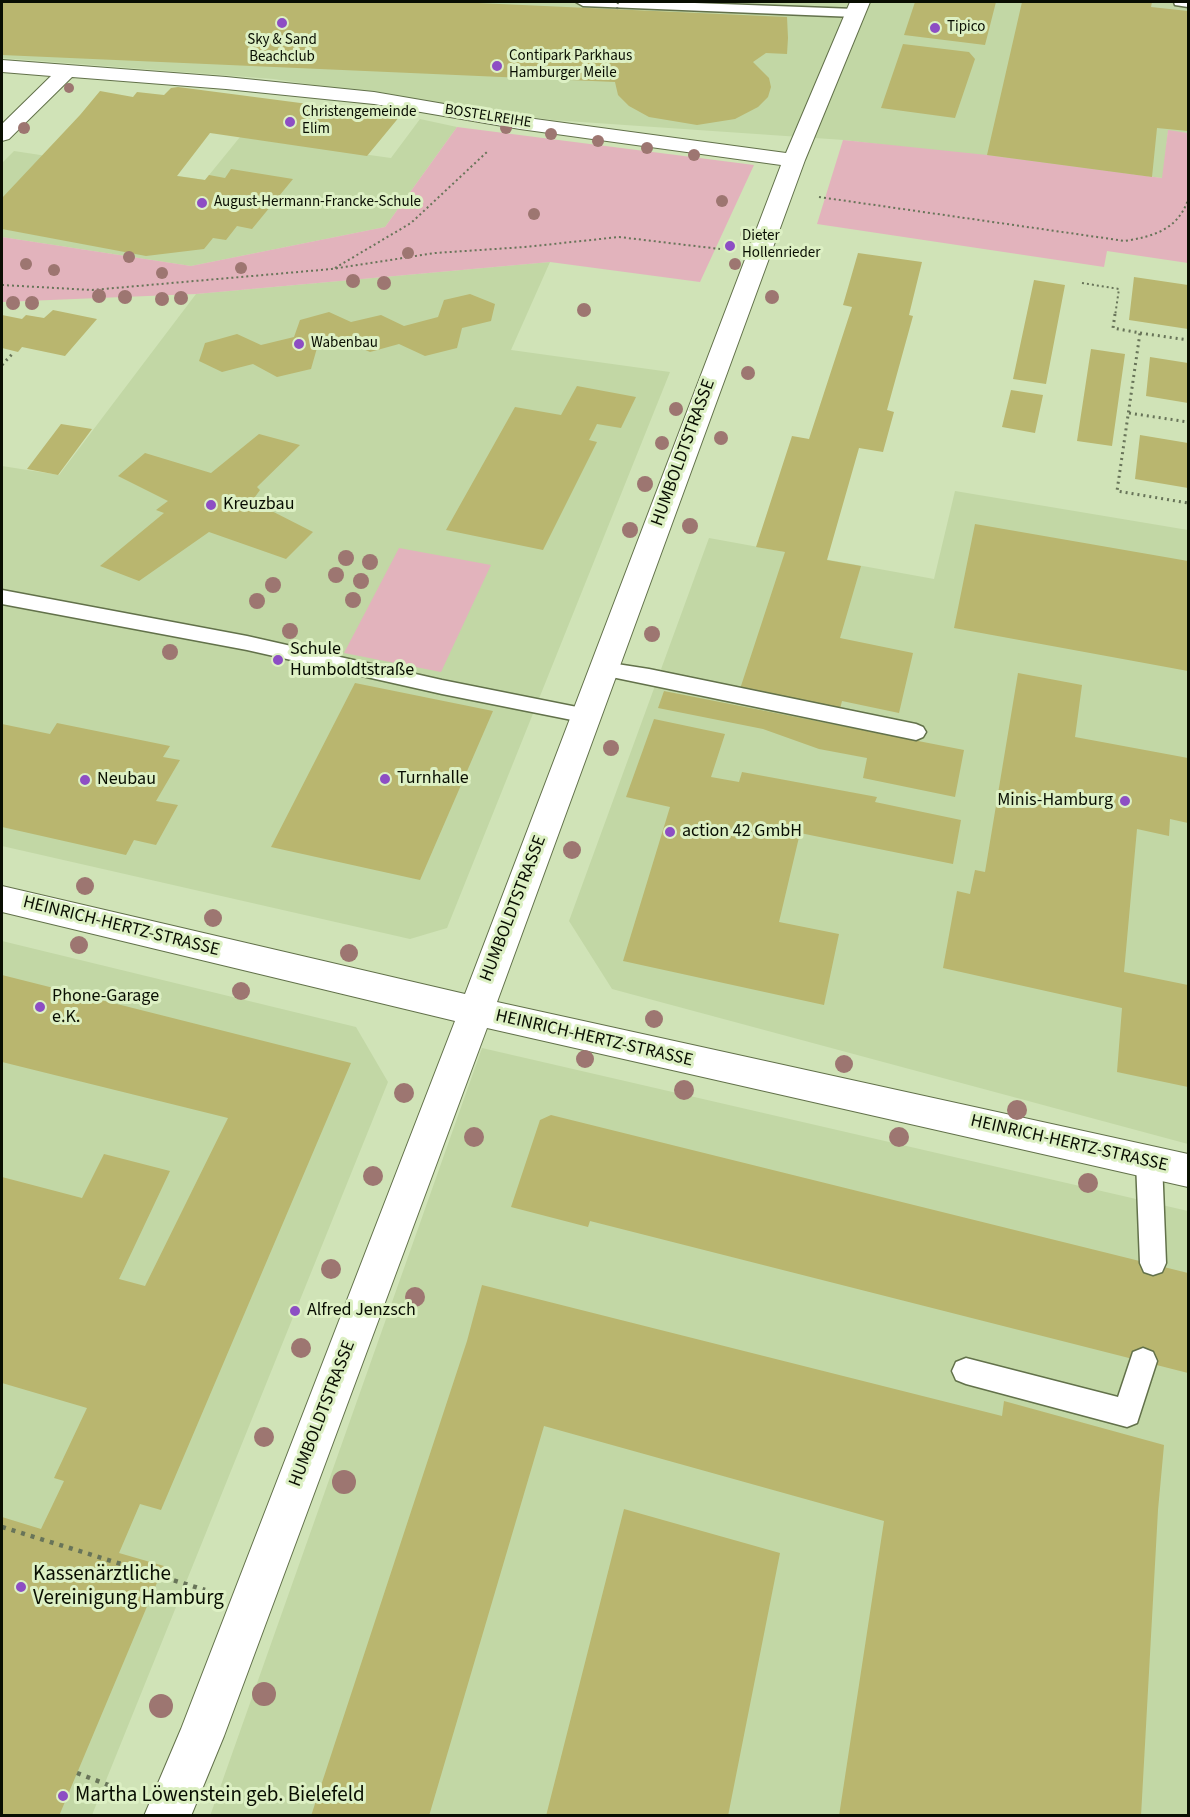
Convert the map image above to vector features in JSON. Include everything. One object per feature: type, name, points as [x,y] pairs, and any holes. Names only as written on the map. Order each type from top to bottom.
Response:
[{"type":"street","name":"HUMBOLDTSTRASSE","points":[[167,1815],[201,1736],[252,1604],[794,160],[858,7]]},
{"type":"street","name":"BOSTELREIHE","points":[[2,66],[226,83],[374,98],[520,123],[794,160]]},
{"type":"street","points":[[2,135],[66,72]]},
{"type":"street","name":"HEINRICH-HERTZ-STRASSE","points":[[2,899],[476,1012],[1188,1171]]},
{"type":"lane","points":[[583,2],[858,7]]},
{"type":"lane","points":[[1180,2],[1188,3]]},
{"type":"lane","points":[[2,597],[247,643],[442,687],[587,716]]},
{"type":"lane","points":[[604,669],[649,676],[915,732]]},
{"type":"lane","points":[[1149,1161],[1154,1263]]},
{"type":"lane","points":[[966,1371],[1127,1413],[1143,1361]]},
{"type":"path","points":[[617,9],[618,2]]},
{"type":"path","points":[[332,269],[411,223],[520,123]]},
{"type":"path","points":[[783,192],[1125,241],[1161,235],[1185,212],[1188,200]]},
{"type":"path","points":[[2,285],[92,290],[332,269],[435,254],[525,248],[620,237],[759,254]]},
{"type":"path","points":[[1082,283],[1119,289],[1113,328],[1188,340]]},
{"type":"path","points":[[1140,333],[1117,491],[1188,503]]},
{"type":"path","points":[[2,365],[14,352]]},
{"type":"path","points":[[1129,413],[1188,423]]},
{"type":"path","points":[[2,1527],[252,1604]]},
{"type":"path","points":[[77,1773],[105,1783]]},
{"type":"shaded area","points":[[2,2],[1188,2],[1188,133],[1168,131],[1163,178],[844,140],[552,120],[273,79],[2,58]]},
{"type":"shaded area","name":"August-Hermann-Francke-Schule","points":[[420,119],[457,127],[385,227],[191,266],[2,237],[2,163],[14,151],[205,180],[240,137],[391,158]]},
{"type":"shaded area","points":[[457,127],[754,165],[700,282],[550,262],[196,294],[2,302],[2,237],[191,266],[385,227]]},
{"type":"shaded area","points":[[1168,130],[1188,133],[1188,263],[1107,251],[1104,267],[817,224],[843,140],[987,155],[1162,178]]},
{"type":"shaded area","name":"Schule Humboldtstraße","points":[[550,262],[511,350],[670,372],[447,928],[410,939],[2,846],[2,466],[59,475],[196,294]]},
{"type":"shaded area","points":[[955,491],[1188,530],[1188,1144],[612,989],[569,921],[709,538],[934,579]]},
{"type":"shaded area","points":[[399,548],[491,565],[441,672],[344,653]]},
{"type":"shaded area","points":[[2,941],[356,1027],[388,1082],[92,1815],[2,1816]]},
{"type":"shaded area","points":[[482,1048],[1188,1211],[1188,1815],[210,1816]]},
{"type":"building","name":"Contipark Parkhaus Hamburger Meile","points":[[2,2],[456,2],[787,17],[788,38],[787,54],[766,53],[753,62],[769,78],[771,87],[768,97],[758,107],[735,119],[697,125],[649,117],[629,106],[618,95],[615,82],[2,55]]},
{"type":"building","points":[[915,2],[996,2],[985,45],[904,35]]},
{"type":"building","points":[[1022,2],[1152,2],[1151,7],[1188,11],[1188,131],[1157,128],[1152,177],[987,155]]},
{"type":"building","points":[[903,44],[969,52],[975,59],[955,118],[881,108]]},
{"type":"building","points":[[178,87],[400,116],[367,156],[210,133],[177,176],[205,180],[209,175],[225,178],[231,169],[293,179],[252,229],[237,226],[226,240],[213,238],[204,249],[146,256],[2,229],[2,198],[100,91],[133,97],[137,92],[164,95],[171,88]]},
{"type":"building","points":[[858,253],[922,262],[909,315],[913,316],[887,410],[894,412],[883,452],[859,448],[827,560],[861,566],[840,638],[913,653],[899,713],[842,701],[840,709],[740,689],[785,552],[756,547],[792,436],[809,439],[852,307],[843,305]]},
{"type":"building","points":[[1134,277],[1188,285],[1188,329],[1129,320]]},
{"type":"building","points":[[1034,280],[1065,285],[1046,384],[1013,379]]},
{"type":"building","points":[[470,294],[495,304],[491,321],[462,328],[457,348],[425,356],[399,344],[370,352],[345,341],[317,348],[311,369],[277,377],[253,364],[222,372],[199,361],[205,343],[237,334],[261,345],[294,337],[300,320],[329,312],[351,322],[381,315],[404,326],[438,317],[444,300]]},
{"type":"building","points":[[53,310],[97,319],[65,356],[22,347],[18,352],[2,348],[2,315],[22,319],[26,315],[44,318]]},
{"type":"building","points":[[1091,349],[1125,354],[1112,446],[1077,441]]},
{"type":"building","points":[[1150,357],[1188,363],[1188,403],[1146,396]]},
{"type":"building","points":[[577,386],[636,397],[621,428],[597,424],[589,440],[597,442],[543,550],[446,530],[515,407],[561,415]]},
{"type":"building","points":[[1011,390],[1043,395],[1035,433],[1002,427]]},
{"type":"building","points":[[61,424],[92,429],[58,475],[27,469]]},
{"type":"building","name":"Kreuzbau","points":[[259,434],[300,445],[257,487],[260,490],[252,501],[313,532],[286,559],[209,532],[139,581],[100,566],[164,513],[156,510],[168,501],[118,476],[145,453],[211,473]]},
{"type":"building","points":[[1140,435],[1188,443],[1188,488],[1135,479]]},
{"type":"building","points":[[975,524],[1188,561],[1188,671],[954,628]]},
{"type":"building","points":[[1018,673],[1082,685],[1075,737],[1188,758],[1188,823],[1170,819],[1169,836],[1137,829],[1124,972],[1188,985],[1188,1087],[1117,1072],[1122,1008],[943,968],[957,891],[970,894],[975,870],[985,872]]},
{"type":"building","name":"Turnhalle","points":[[355,683],[493,711],[420,880],[271,847]]},
{"type":"building","points":[[664,691],[964,750],[955,797],[863,778],[867,758],[819,749],[763,729],[658,708]]},
{"type":"building","points":[[654,719],[725,734],[711,777],[739,782],[742,772],[877,797],[875,802],[961,820],[953,864],[800,833],[779,922],[839,934],[824,1005],[623,961],[670,807],[626,797]]},
{"type":"building","name":"Neubau","points":[[57,723],[170,746],[163,757],[180,760],[156,801],[178,805],[156,845],[134,840],[126,855],[2,827],[2,724],[50,734]]},
{"type":"building","points":[[2,975],[351,1063],[161,1510],[140,1504],[119,1553],[164,1566],[59,1816],[2,1816],[2,1517],[41,1529],[64,1481],[54,1478],[87,1408],[2,1383],[2,1177],[82,1198],[104,1154],[170,1171],[119,1279],[145,1286],[228,1118],[2,1062]]},
{"type":"building","points":[[551,1115],[1188,1273],[1188,1373],[590,1221],[588,1227],[511,1207],[540,1120]]},
{"type":"building","points":[[482,1285],[1002,1416],[1004,1401],[1164,1445],[1158,1510],[1141,1816],[839,1816],[884,1521],[544,1426],[429,1816],[311,1816],[467,1341]]},
{"type":"building","points":[[624,1509],[780,1553],[728,1816],[546,1816]]},
{"type":"place","name":"Sky & Sand Beachclub","points":[[282,23]]},
{"type":"place","name":"Tipico","points":[[935,28]]},
{"type":"place","name":"Contipark Parkhaus Hamburger Meile","points":[[497,66]]},
{"type":"place","name":"Christengemeinde Elim","points":[[290,122]]},
{"type":"place","name":"August-Hermann-Francke-Schule","points":[[202,203]]},
{"type":"place","name":"Dieter Hollenrieder","points":[[730,246]]},
{"type":"place","name":"Wabenbau","points":[[299,344]]},
{"type":"place","name":"Kreuzbau","points":[[211,505]]},
{"type":"place","name":"Schule Humboldtstraße","points":[[278,660]]},
{"type":"place","name":"Turnhalle","points":[[385,779]]},
{"type":"place","name":"Neubau","points":[[85,780]]},
{"type":"place","name":"Minis-Hamburg","points":[[1125,801]]},
{"type":"place","name":"action 42 GmbH","points":[[670,832]]},
{"type":"place","name":"Phone-Garage e.K.","points":[[40,1007]]},
{"type":"place","name":"Alfred Jenzsch","points":[[295,1311]]},
{"type":"place","name":"Kassenärztliche Vereinigung Hamburg","points":[[21,1587]]},
{"type":"place","name":"Martha Löwenstein geb. Bielefeld","points":[[63,1796]]}]
